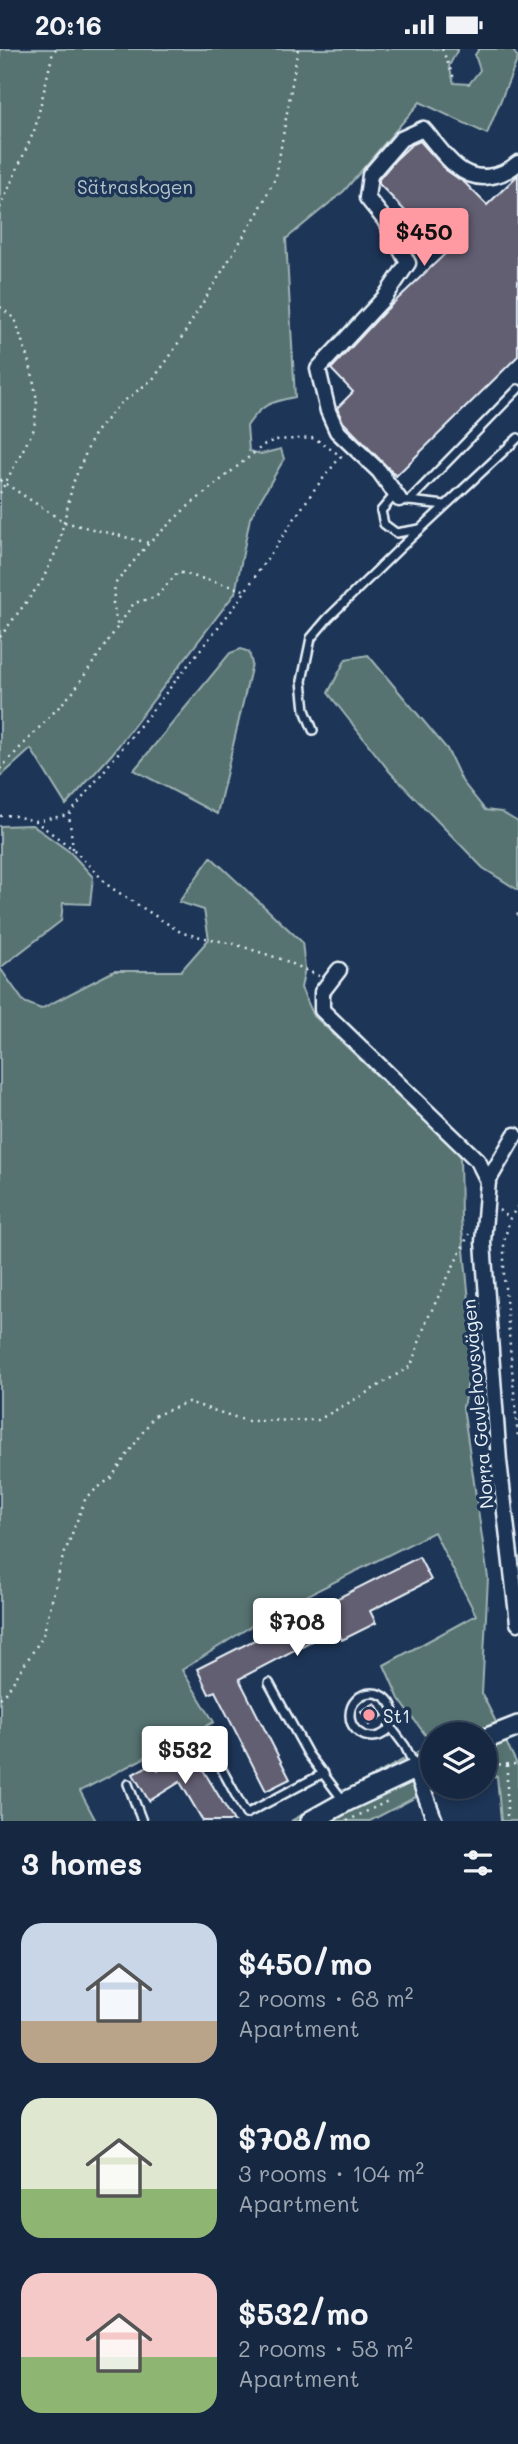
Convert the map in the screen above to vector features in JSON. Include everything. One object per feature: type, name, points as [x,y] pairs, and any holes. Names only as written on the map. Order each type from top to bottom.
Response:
[{"type":"street","points":[[404,500],[379,471],[337,431],[328,411],[318,369],[385,297],[408,263],[384,219],[367,198],[370,175],[401,139],[423,129],[457,169],[484,179],[509,171],[518,163]]},
{"type":"street","points":[[334,975],[322,992],[322,1010],[478,1161],[488,1181]]},
{"type":"street","name":"Norra Gavlehovsvägen","points":[[514,1135],[488,1181],[483,1242],[499,1461],[518,1623]]},
{"type":"street","points":[[497,1734],[518,1726]]},
{"type":"street","points":[[311,1821],[420,1767]]},
{"type":"street","points":[[431,1799],[435,1821]]},
{"type":"lane","points":[[404,500],[518,389]]},
{"type":"lane","points":[[313,730],[305,710],[302,681],[311,638],[328,618],[420,529],[518,438]]},
{"type":"lane","points":[[420,529],[396,533],[384,524],[381,511],[391,498],[445,505]]},
{"type":"lane","points":[[269,1682],[308,1754],[345,1802]]},
{"type":"lane","points":[[373,1693],[387,1698],[394,1712],[390,1726],[380,1735],[360,1734],[350,1717],[353,1703],[358,1697],[373,1693]]},
{"type":"lane","points":[[390,1726],[420,1761]]},
{"type":"lane","points":[[212,1751],[246,1814],[324,1773]]},
{"type":"lane","points":[[128,1784],[142,1821]]},
{"type":"path","points":[[0,208],[36,129],[53,52],[56,49]]},
{"type":"path","points":[[0,637],[42,581],[58,547],[73,483],[94,434],[119,405],[153,379],[169,358],[259,211],[276,176],[281,156],[298,49]]},
{"type":"path","points":[[442,49],[454,78]]},
{"type":"path","points":[[0,307],[15,319],[32,372],[37,401],[34,429],[0,493]]},
{"type":"path","points":[[35,821],[69,814],[199,653],[341,456],[314,438],[276,440],[265,444],[185,509],[149,543],[116,584],[113,603],[118,628]]},
{"type":"path","points":[[0,480],[64,521],[149,543]]},
{"type":"path","points":[[0,769],[74,692],[134,603],[156,597],[178,572],[246,591]]},
{"type":"path","points":[[69,814],[73,849]]},
{"type":"path","points":[[0,815],[35,821],[73,849],[110,887],[182,933],[234,944],[334,975]]},
{"type":"path","points":[[518,1206],[510,1219],[504,1242],[504,1276],[518,1438]]},
{"type":"path","points":[[0,1698],[44,1636],[62,1560],[86,1496],[111,1478],[154,1416],[188,1402],[247,1421],[318,1420],[368,1392],[411,1366],[426,1322],[470,1233]]},
{"type":"path","points":[[497,1765],[518,1764]]},
{"type":"path","points":[[507,1765],[507,1821]]},
{"type":"green space","name":"Sätraskogen","points":[[0,49],[458,49],[449,66],[454,83],[469,84],[480,70],[475,55],[479,49],[512,49],[518,58],[487,134],[420,102],[344,191],[286,239],[295,397],[267,405],[247,426],[249,451],[261,454],[281,449],[284,459],[250,518],[235,593],[112,754],[66,805],[31,749],[0,777]]},
{"type":"green space","points":[[241,649],[249,652],[252,664],[217,814],[134,770],[230,653]]},
{"type":"green space","points":[[368,655],[447,749],[462,781],[485,810],[501,812],[518,822],[518,890],[483,868],[390,772],[328,693],[346,659]]},
{"type":"green space","points":[[32,825],[70,852],[93,877],[90,904],[63,903],[61,921],[0,968],[0,826]]},
{"type":"green space","points":[[211,857],[302,942],[305,968],[301,988],[314,1016],[460,1154],[461,1219],[474,1352],[463,1407],[488,1578],[482,1694],[496,1722],[420,1722],[420,1728],[399,1699],[384,1665],[476,1615],[434,1532],[270,1614],[182,1670],[214,1722],[80,1791],[96,1821],[0,1821],[0,968],[24,1002],[41,1009],[114,971],[181,971],[209,939],[204,910],[179,902]]},
{"type":"green space","points":[[497,1724],[518,1766],[518,1821],[501,1821],[497,1776]]},
{"type":"green space","points":[[420,1751],[420,1795],[370,1821],[291,1821]]},
{"type":"building","points":[[420,141],[446,170],[465,183],[487,205],[518,175],[518,356],[396,476],[343,422],[337,408],[353,392],[331,369],[385,311],[446,253],[379,184],[379,179],[395,160],[411,145]]},
{"type":"building","points":[[419,1557],[431,1580],[370,1611],[376,1623],[342,1640],[336,1628],[239,1679],[290,1779],[266,1791],[215,1691],[209,1694],[197,1669]]},
{"type":"building","points":[[375,1703],[383,1716],[369,1725],[361,1711]]},
{"type":"building","points":[[191,1750],[234,1821],[203,1821],[180,1782],[149,1801],[133,1774],[153,1763],[158,1770]]},
{"type":"place","name":"St1","points":[[369,1715]]}]
